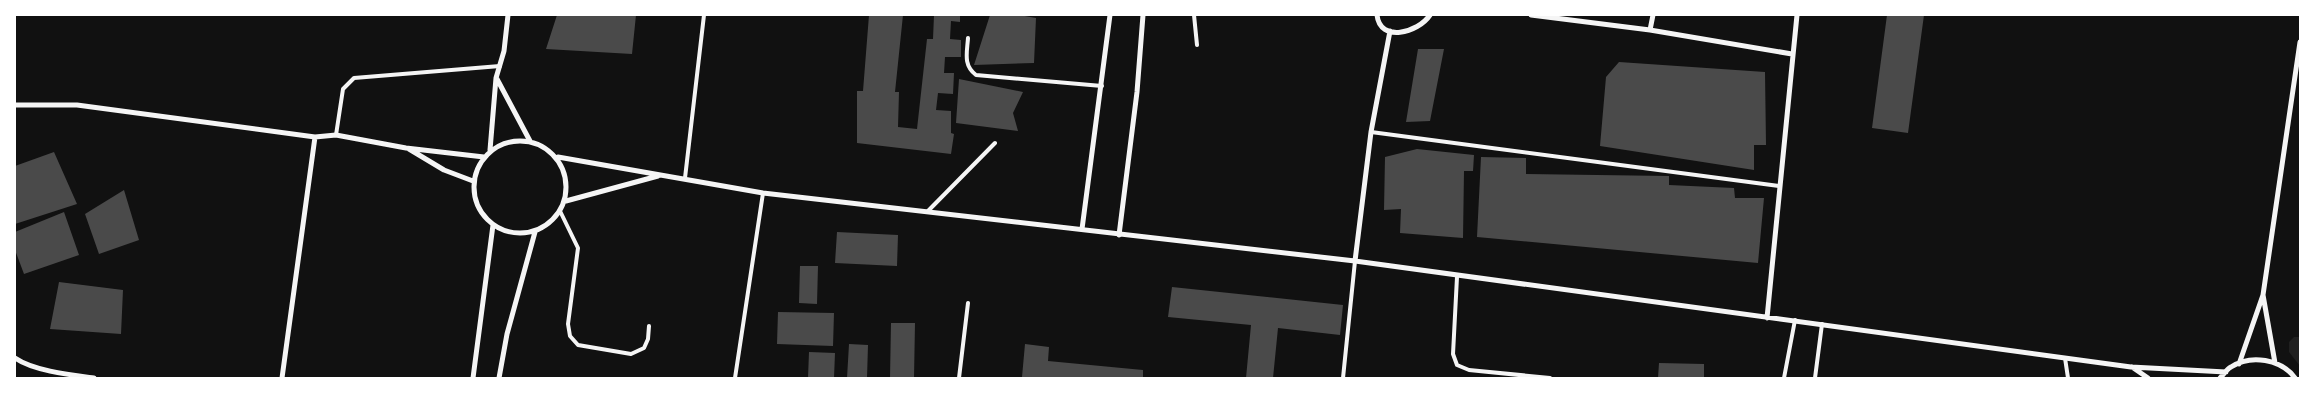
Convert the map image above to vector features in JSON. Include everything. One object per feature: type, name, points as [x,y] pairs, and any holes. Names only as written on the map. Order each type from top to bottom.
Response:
[{"type":"street","points":[[490,150],[496,78],[504,51],[508,15]]},
{"type":"street","points":[[1082,229],[1110,15]]},
{"type":"street","points":[[1119,235],[1137,92],[1144,15]]},
{"type":"street","points":[[1376,15],[1380,24],[1390,31],[1412,31],[1430,15]]},
{"type":"street","points":[[1531,15],[1650,30],[1792,54]]},
{"type":"street","points":[[1650,30],[1652,15]]},
{"type":"street","points":[[1767,318],[1797,15]]},
{"type":"street","points":[[1355,261],[1371,132],[1390,31]]},
{"type":"street","points":[[2239,364],[2263,295],[2300,43]]},
{"type":"street","points":[[496,78],[530,141]]},
{"type":"street","points":[[15,105],[76,105],[315,137],[336,135],[406,148],[484,157]]},
{"type":"street","points":[[282,378],[315,137]]},
{"type":"street","points":[[558,157],[567,178],[566,201],[554,220],[534,232],[513,234],[493,225],[477,206],[473,181],[484,157],[490,150],[509,141],[530,141],[558,157],[763,193],[1355,261],[2132,367],[2226,372]]},
{"type":"street","points":[[406,148],[444,170],[473,181]]},
{"type":"street","points":[[566,201],[661,175]]},
{"type":"street","points":[[473,378],[493,225]]},
{"type":"street","points":[[499,378],[507,334],[534,232]]},
{"type":"street","points":[[2263,295],[2275,363]]},
{"type":"street","points":[[15,358],[22,363],[94,378]]},
{"type":"street","points":[[2220,378],[2231,367],[2249,360],[2275,363],[2292,373],[2295,378]]},
{"type":"street","points":[[2132,367],[2148,378]]},
{"type":"lane","points":[[685,178],[704,15]]},
{"type":"lane","points":[[1194,15],[1197,45]]},
{"type":"lane","points":[[968,38],[966,61],[969,70],[976,76],[1102,86]]},
{"type":"lane","points":[[336,135],[343,89],[354,78],[500,66]]},
{"type":"lane","points":[[1371,132],[1779,186]]},
{"type":"lane","points":[[926,213],[995,143]]},
{"type":"lane","points":[[735,378],[763,193]]},
{"type":"lane","points":[[560,211],[578,248],[568,324],[570,336],[578,346],[631,354],[644,348],[648,339],[649,326]]},
{"type":"lane","points":[[1343,378],[1355,261]]},
{"type":"lane","points":[[1456,276],[1454,354],[1457,365],[1469,370],[1550,378]]},
{"type":"lane","points":[[959,378],[968,303]]},
{"type":"lane","points":[[1784,378],[1795,320]]},
{"type":"lane","points":[[1815,378],[1822,324]]},
{"type":"lane","points":[[2065,358],[2068,378]]},
{"type":"shaded area","points":[[2294,337],[2300,337],[2300,366],[2289,352],[2289,342]]},
{"type":"building","points":[[557,15],[636,15],[632,54],[546,49]]},
{"type":"building","points":[[869,15],[903,15],[895,92],[899,92],[898,127],[917,129],[927,39],[933,39],[934,15],[960,15],[960,22],[951,21],[950,39],[961,40],[961,57],[945,57],[944,73],[954,73],[953,94],[938,93],[936,110],[951,111],[951,133],[954,134],[951,154],[857,143],[857,91],[863,91]]},
{"type":"building","points":[[990,15],[1019,15],[1036,18],[1034,63],[974,65]]},
{"type":"building","points":[[1887,15],[1924,15],[1908,133],[1872,128]]},
{"type":"building","points":[[1418,49],[1444,49],[1430,121],[1406,122]]},
{"type":"building","points":[[1619,62],[1765,72],[1766,145],[1754,145],[1754,170],[1600,146],[1606,77]]},
{"type":"building","points":[[959,79],[1023,92],[1013,113],[1018,131],[956,123]]},
{"type":"building","points":[[1417,149],[1474,155],[1473,171],[1464,171],[1463,238],[1400,233],[1401,209],[1384,210],[1385,157]]},
{"type":"building","points":[[54,152],[77,204],[15,224],[15,166]]},
{"type":"building","points":[[1481,157],[1526,158],[1526,174],[1669,176],[1669,185],[1734,188],[1735,198],[1764,198],[1758,263],[1477,237]]},
{"type":"building","points":[[124,190],[139,240],[99,254],[85,214]]},
{"type":"building","points":[[64,212],[79,255],[24,274],[15,250],[15,232]]},
{"type":"building","points":[[837,232],[898,235],[897,266],[835,263]]},
{"type":"building","points":[[800,266],[818,266],[817,304],[799,303]]},
{"type":"building","points":[[59,282],[123,290],[121,334],[50,329]]},
{"type":"building","points":[[1172,287],[1343,305],[1340,335],[1278,328],[1273,378],[1246,378],[1251,325],[1168,317]]},
{"type":"building","points":[[778,312],[834,313],[833,346],[777,344]]},
{"type":"building","points":[[891,323],[915,323],[914,378],[890,378]]},
{"type":"building","points":[[849,344],[868,345],[867,378],[847,378]]},
{"type":"building","points":[[1025,344],[1049,347],[1048,361],[1143,370],[1143,378],[1022,377]]},
{"type":"building","points":[[809,352],[835,353],[834,378],[808,378]]},
{"type":"building","points":[[1659,363],[1704,364],[1704,378],[1658,378]]}]
